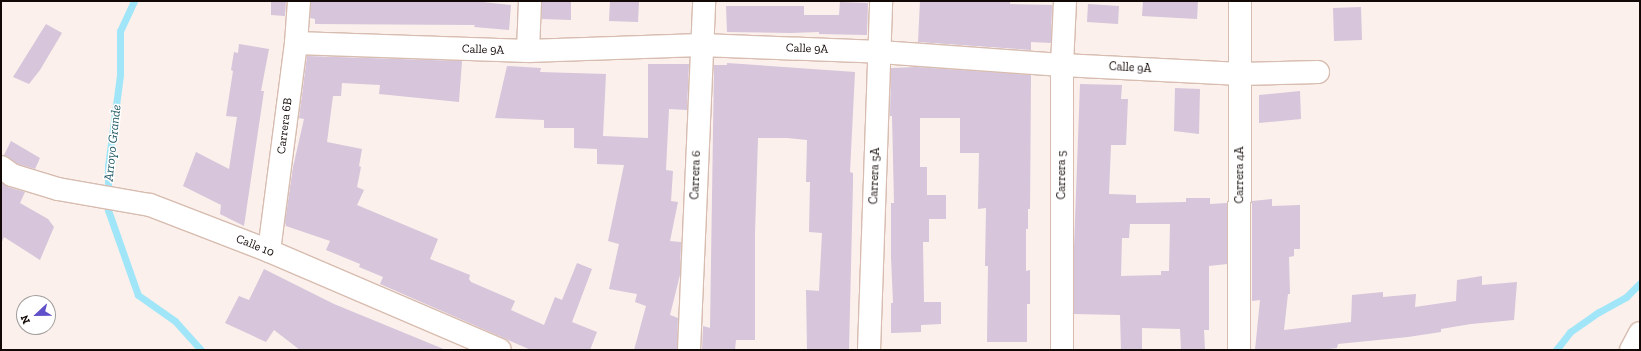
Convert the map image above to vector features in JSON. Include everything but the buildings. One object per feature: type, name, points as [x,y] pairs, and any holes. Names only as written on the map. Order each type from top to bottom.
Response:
[{"type":"street","name":"Carrera 6B","points":[[269,251],[296,43],[299,1]]},
{"type":"street","points":[[528,51],[530,1]]},
{"type":"street","name":"Carrera 6","points":[[689,350],[704,1]]},
{"type":"street","name":"Carrera 5A","points":[[869,350],[881,1]]},
{"type":"street","name":"Carrera 5","points":[[1062,350],[1062,65],[1065,1]]},
{"type":"street","name":"Carrera 4A","points":[[1239,350],[1241,74],[1240,1]]},
{"type":"street","name":"Calle 9A","points":[[296,43],[528,51],[701,45],[880,52],[1062,65],[1241,74],[1318,72]]},
{"type":"street","name":"Calle 10","points":[[1,167],[12,175],[58,189],[102,198],[150,205],[269,251],[500,350]]},
{"type":"street","points":[[1631,350],[1640,333]]},
{"type":"waterway","name":"Arroyo Grande","points":[[134,1],[120,31],[120,75],[108,166],[108,210],[138,295],[175,321],[201,350]]},
{"type":"waterway","points":[[1556,350],[1570,332],[1599,312],[1626,297],[1640,283]]}]
